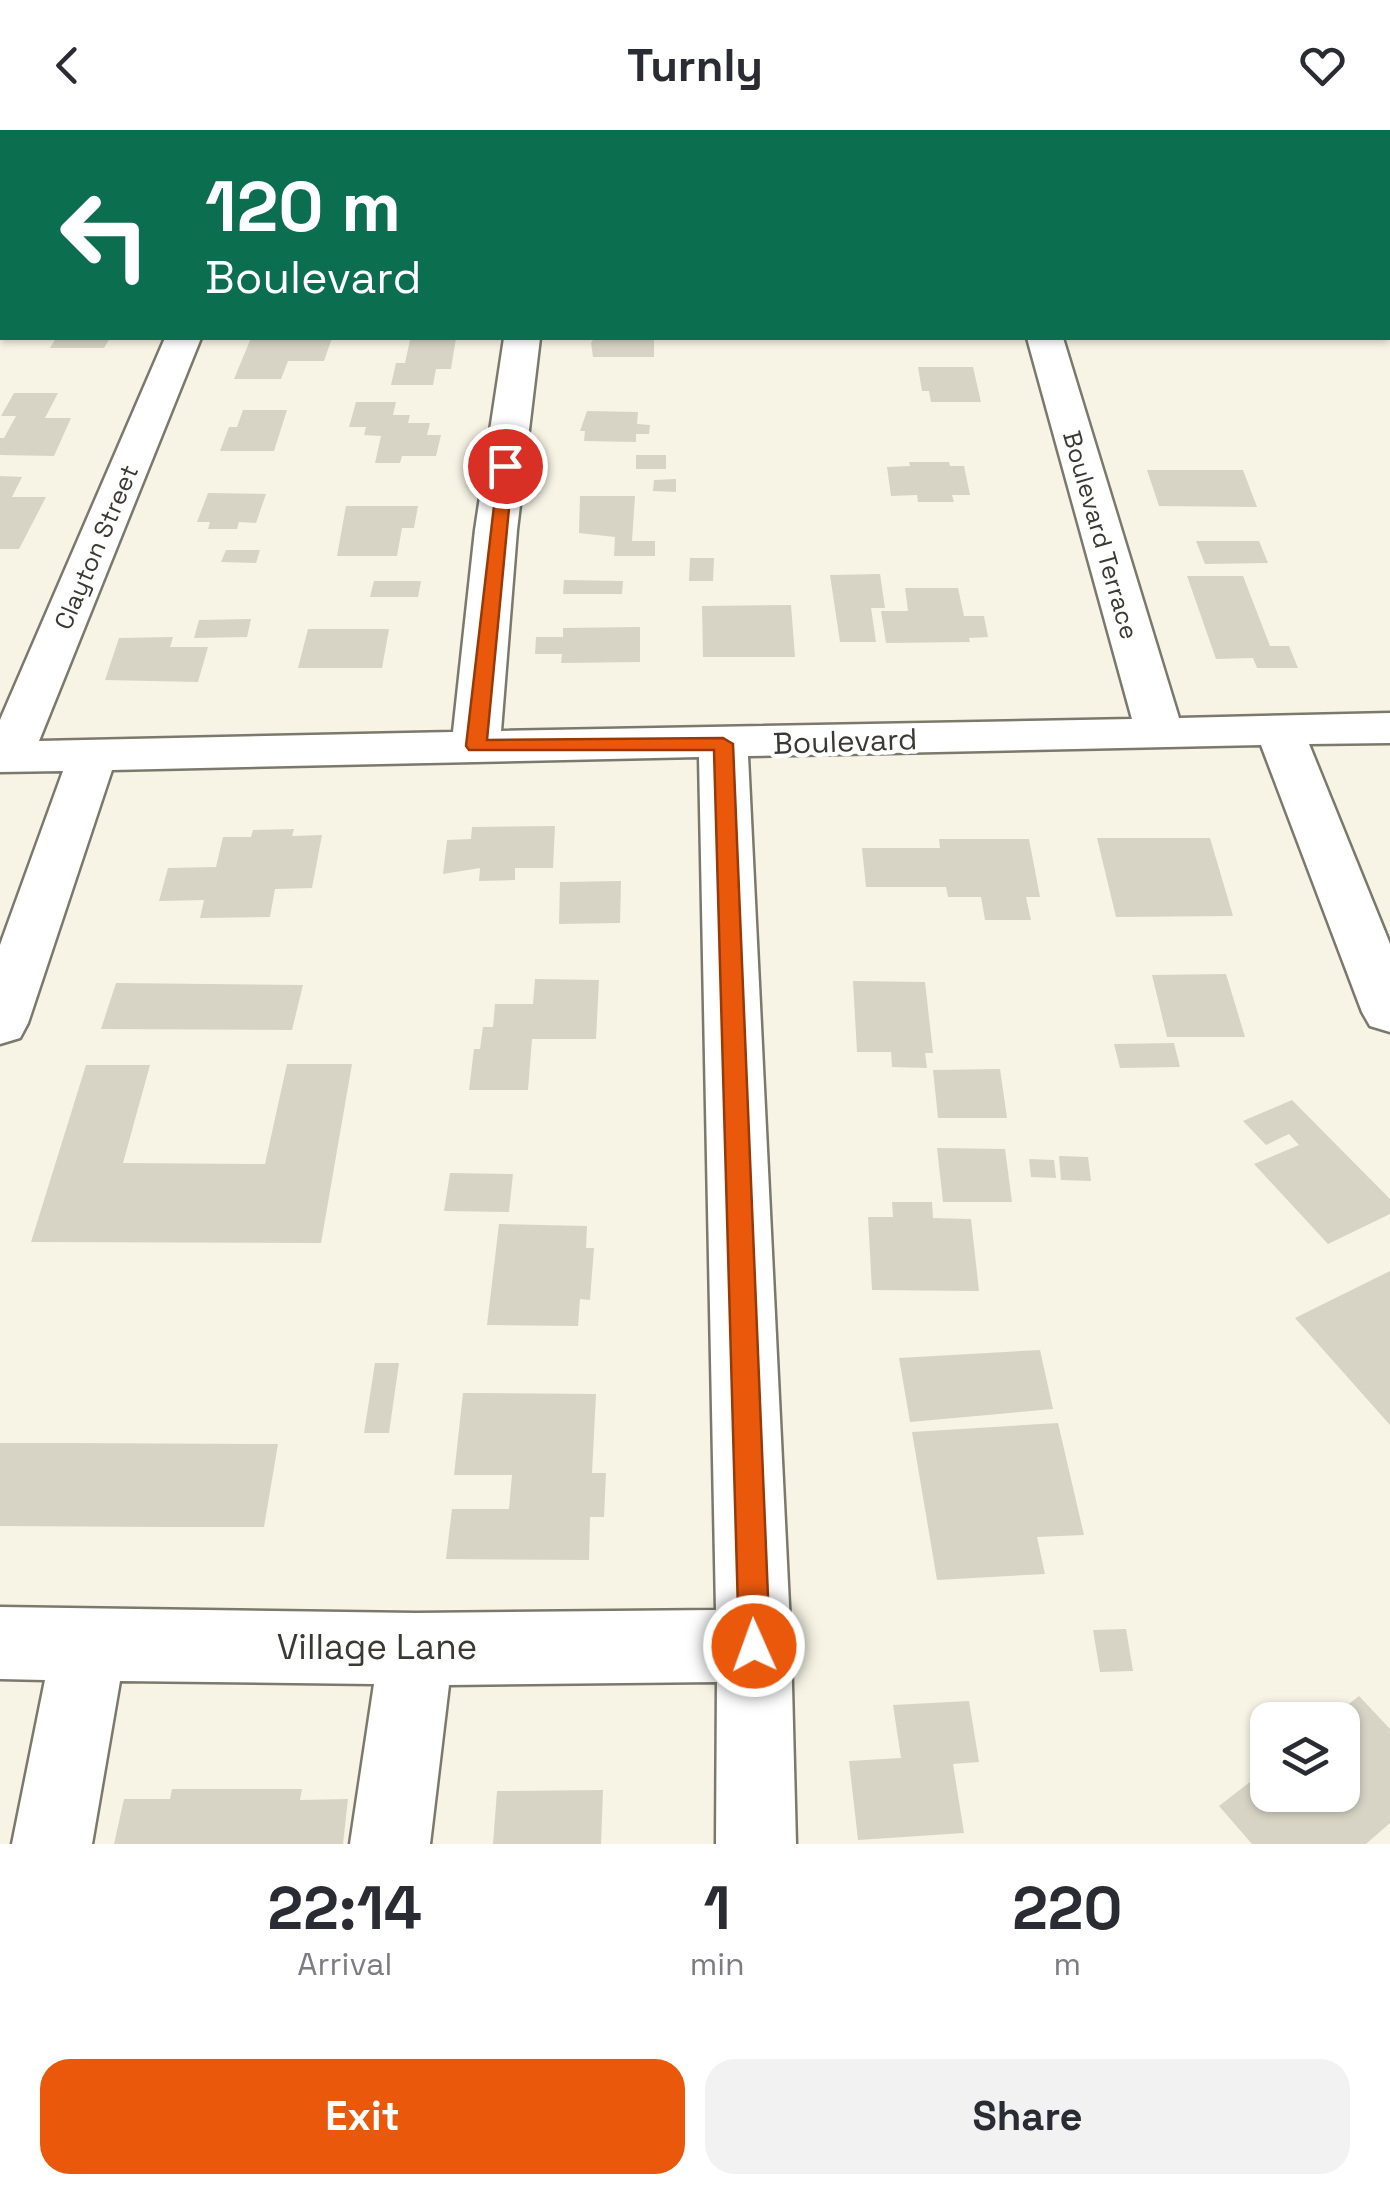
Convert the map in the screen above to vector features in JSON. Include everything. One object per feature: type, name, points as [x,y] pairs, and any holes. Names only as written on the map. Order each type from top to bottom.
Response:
[{"type":"street","name":"Clayton Street","points":[[4,757],[182,340]]},
{"type":"street","points":[[476,746],[496,530],[522,340]]},
{"type":"street","name":"Boulevard Terrace","points":[[1045,340],[1160,732]]},
{"type":"street","name":"Boulevard","points":[[4,757],[1390,728]]},
{"type":"street","points":[[1279,730],[1390,1012]]},
{"type":"street","points":[[723,744],[754,1646],[756,1844]]},
{"type":"street","points":[[0,1022],[93,755]]},
{"type":"street","name":"Village Lane","points":[[0,1643],[416,1649],[754,1646]]},
{"type":"street","points":[[52,1844],[89,1644]]},
{"type":"street","points":[[390,1844],[416,1649]]},
{"type":"building","points":[[55,340],[109,340],[104,348],[50,348]]},
{"type":"building","points":[[250,340],[331,340],[324,361],[288,361],[281,379],[234,379]]},
{"type":"building","points":[[410,340],[456,340],[451,369],[436,369],[433,385],[391,385],[396,363],[405,363]]},
{"type":"building","points":[[654,340],[654,357],[593,357],[591,343]]},
{"type":"building","points":[[918,367],[973,367],[981,402],[931,402],[929,391],[922,391]]},
{"type":"building","points":[[14,393],[58,393],[45,418],[71,418],[54,456],[0,455],[0,438],[4,438],[16,416],[1,416]]},
{"type":"building","points":[[356,402],[396,402],[393,415],[410,415],[408,423],[430,423],[427,435],[441,435],[436,456],[402,456],[400,463],[375,463],[381,436],[364,435],[366,427],[349,427]]},
{"type":"building","points":[[243,410],[287,410],[274,451],[220,451],[229,427],[237,427]]},
{"type":"building","points":[[587,411],[638,412],[637,424],[650,425],[649,434],[636,434],[636,442],[584,441],[585,431],[580,431]]},
{"type":"building","points":[[636,455],[666,455],[666,469],[636,469]]},
{"type":"building","points":[[909,462],[964,466],[970,495],[952,495],[954,502],[918,502],[917,495],[891,496],[887,467],[910,466]]},
{"type":"building","points":[[1147,470],[1243,470],[1257,507],[1159,506]]},
{"type":"building","points":[[0,476],[22,477],[12,497],[46,497],[19,549],[0,549]]},
{"type":"building","points":[[676,479],[676,492],[653,491],[654,480]]},
{"type":"building","points":[[208,493],[266,494],[256,523],[239,522],[237,529],[208,529],[210,522],[197,522]]},
{"type":"building","points":[[580,496],[635,496],[632,541],[655,541],[655,556],[614,556],[615,537],[579,533]]},
{"type":"building","points":[[346,506],[418,506],[414,528],[402,528],[397,556],[337,556]]},
{"type":"building","points":[[1196,541],[1259,541],[1268,563],[1205,564]]},
{"type":"building","points":[[226,550],[260,550],[256,563],[221,562]]},
{"type":"building","points":[[690,558],[714,558],[713,581],[689,581]]},
{"type":"building","points":[[880,574],[885,608],[871,608],[876,642],[840,642],[830,575]]},
{"type":"building","points":[[1187,576],[1243,576],[1270,646],[1289,646],[1298,668],[1257,668],[1253,658],[1216,659]]},
{"type":"building","points":[[564,580],[623,581],[622,594],[563,594]]},
{"type":"building","points":[[374,581],[421,581],[418,597],[370,597]]},
{"type":"building","points":[[905,588],[958,588],[964,616],[984,616],[988,637],[969,638],[970,642],[886,643],[881,611],[908,611]]},
{"type":"building","points":[[791,605],[795,657],[703,657],[702,606]]},
{"type":"building","points":[[251,619],[247,637],[194,638],[199,620]]},
{"type":"building","points":[[640,627],[640,662],[561,663],[562,654],[535,654],[536,637],[563,637],[563,628]]},
{"type":"building","points":[[308,629],[389,629],[382,668],[298,668]]},
{"type":"building","points":[[173,637],[170,647],[208,647],[198,682],[105,680],[119,638]]},
{"type":"building","points":[[555,826],[553,868],[515,868],[515,880],[479,881],[480,868],[443,874],[447,840],[471,839],[472,827]]},
{"type":"building","points":[[294,829],[292,836],[322,835],[312,888],[275,889],[270,917],[200,918],[204,900],[159,901],[168,868],[216,867],[223,837],[251,837],[253,830]]},
{"type":"building","points":[[1097,838],[1210,838],[1233,916],[1116,917]]},
{"type":"building","points":[[939,839],[1029,839],[1040,897],[1026,897],[1031,920],[985,920],[981,897],[948,897],[946,887],[866,887],[862,848],[940,848]]},
{"type":"building","points":[[621,881],[620,923],[559,924],[560,882]]},
{"type":"building","points":[[1226,974],[1245,1037],[1167,1037],[1152,975]]},
{"type":"building","points":[[535,979],[599,980],[596,1039],[532,1039],[528,1090],[469,1090],[474,1049],[480,1049],[483,1027],[493,1027],[495,1004],[533,1004]]},
{"type":"building","points":[[853,981],[925,982],[933,1053],[925,1053],[927,1068],[892,1067],[891,1052],[857,1052]]},
{"type":"building","points":[[116,983],[303,985],[292,1030],[101,1029]]},
{"type":"building","points":[[1174,1043],[1180,1067],[1120,1068],[1114,1044]]},
{"type":"building","points":[[287,1064],[352,1064],[321,1243],[31,1242],[86,1065],[150,1065],[123,1163],[265,1164]]},
{"type":"building","points":[[1000,1069],[1007,1118],[938,1118],[933,1070]]},
{"type":"building","points":[[1292,1100],[1390,1199],[1390,1214],[1328,1244],[1254,1164],[1299,1145],[1289,1134],[1266,1145],[1243,1121]]},
{"type":"building","points":[[937,1148],[1005,1149],[1012,1202],[943,1202]]},
{"type":"building","points":[[1059,1156],[1088,1157],[1091,1181],[1061,1180]]},
{"type":"building","points":[[1029,1159],[1054,1160],[1056,1178],[1031,1177]]},
{"type":"building","points":[[450,1173],[513,1174],[509,1212],[444,1211]]},
{"type":"building","points":[[892,1202],[932,1202],[933,1218],[971,1219],[979,1291],[872,1290],[868,1217],[893,1217]]},
{"type":"building","points":[[499,1224],[587,1226],[586,1248],[594,1248],[590,1300],[580,1299],[578,1326],[487,1325]]},
{"type":"building","points":[[1390,1271],[1390,1425],[1295,1318]]},
{"type":"building","points":[[1040,1350],[1053,1409],[910,1422],[899,1358]]},
{"type":"building","points":[[375,1363],[399,1363],[389,1433],[364,1433]]},
{"type":"building","points":[[463,1393],[596,1394],[592,1473],[606,1473],[604,1517],[590,1517],[589,1560],[446,1559],[452,1509],[509,1509],[512,1475],[454,1475]]},
{"type":"building","points":[[1058,1423],[1084,1535],[1037,1537],[1045,1574],[937,1580],[912,1432]]},
{"type":"building","points":[[0,1443],[278,1444],[264,1527],[162,1527],[0,1526]]},
{"type":"building","points":[[1126,1629],[1133,1671],[1100,1672],[1093,1630]]},
{"type":"building","points":[[1359,1696],[1390,1729],[1390,1823],[1366,1844],[1252,1844],[1219,1806],[1250,1782],[1250,1812],[1360,1812],[1360,1702],[1351,1702]]},
{"type":"building","points":[[969,1701],[979,1762],[953,1764],[964,1833],[858,1840],[849,1761],[901,1758],[893,1705]]},
{"type":"building","points":[[172,1789],[302,1789],[300,1800],[348,1799],[343,1844],[114,1844],[124,1799],[170,1799]]},
{"type":"building","points":[[603,1790],[601,1844],[493,1844],[497,1791]]},
{"type":"route","points":[[505,466],[476,746],[723,744],[754,1646]]}]
